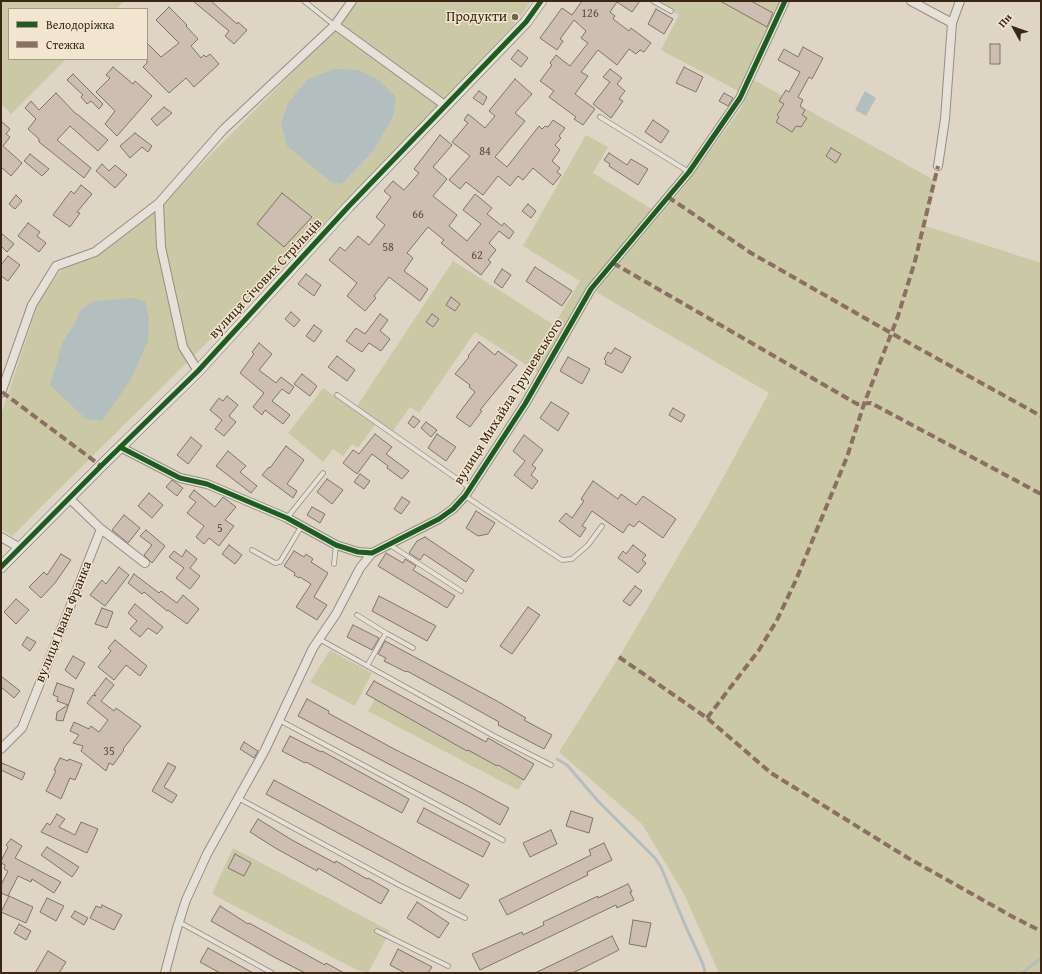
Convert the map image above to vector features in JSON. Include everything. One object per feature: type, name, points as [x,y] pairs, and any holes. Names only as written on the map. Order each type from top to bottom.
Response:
[{"type":"street","points":[[1,393],[32,305],[56,266],[95,252],[159,203],[223,130],[335,26],[352,1]]},
{"type":"street","name":"вулиця Січових Стрільців","points":[[1,567],[198,370],[349,206],[526,22],[541,1]]},
{"type":"street","name":"вулиця Михайла Грушевського","points":[[372,553],[439,519],[453,509],[465,496],[525,404],[591,289],[689,172],[740,98],[785,1]]},
{"type":"street","points":[[911,1],[952,23]]},
{"type":"street","points":[[938,166],[945,119],[952,23],[960,1]]},
{"type":"street","points":[[335,26],[446,106]]},
{"type":"street","points":[[159,203],[161,247],[183,347],[198,370]]},
{"type":"street","points":[[120,447],[180,478],[207,484],[287,518],[336,545],[358,552],[372,553]]},
{"type":"street","points":[[69,498],[100,529],[145,563]]},
{"type":"street","name":"вулиця Івана Франка","points":[[1,749],[22,728],[100,529]]},
{"type":"street","points":[[1,537],[20,548]]},
{"type":"street","points":[[165,973],[186,900],[204,860],[259,761],[306,662],[336,614],[360,568],[372,553]]},
{"type":"lane","points":[[304,1],[335,26]]},
{"type":"lane","points":[[653,1],[671,11]]},
{"type":"lane","points":[[600,117],[689,172]]},
{"type":"lane","points":[[337,395],[470,488]]},
{"type":"lane","points":[[287,518],[323,473]]},
{"type":"lane","points":[[465,496],[562,560],[572,559],[588,545],[602,526]]},
{"type":"lane","points":[[252,550],[275,563],[280,562],[301,527]]},
{"type":"lane","points":[[334,564],[336,545]]},
{"type":"lane","points":[[390,545],[461,591]]},
{"type":"lane","points":[[357,615],[413,648]]},
{"type":"lane","points":[[367,666],[386,633]]},
{"type":"lane","points":[[319,639],[550,765]]},
{"type":"lane","points":[[279,720],[503,840]]},
{"type":"lane","points":[[238,798],[392,881],[465,918]]},
{"type":"lane","points":[[179,922],[272,973]]},
{"type":"lane","points":[[377,931],[448,966]]},
{"type":"shaded area","points":[[1,1],[124,1],[117,8],[8,8],[8,60],[65,60],[11,114],[1,104]]},
{"type":"shaded area","points":[[357,1],[531,1],[520,18],[408,138],[254,296],[12,536],[1,529],[1,415],[39,301],[61,270],[92,256],[165,201],[343,21]],"holes":[[[393,117],[374,150],[342,184]]]},
{"type":"shaded area","points":[[661,1],[781,1],[740,92],[661,50],[679,15],[660,4]]},
{"type":"shaded area","points":[[334,69],[359,70],[380,81],[396,97],[393,117],[374,150],[342,184],[331,182],[287,146],[281,124],[288,103],[307,80]]},
{"type":"shaded area","points":[[754,80],[936,181],[926,226],[1041,263],[1041,973],[719,973],[684,894],[642,824],[559,752],[619,657],[710,502],[769,393],[596,292],[684,187],[740,110]]},
{"type":"shaded area","points":[[865,91],[876,98],[866,116],[855,110]]},
{"type":"shaded area","points":[[586,135],[608,147],[593,173],[653,210],[599,273],[539,373],[475,332],[419,413],[410,407],[393,431],[357,406],[453,261],[554,325],[580,281],[523,246]]},
{"type":"shaded area","points":[[134,298],[145,301],[149,319],[148,341],[131,379],[102,421],[86,419],[50,385],[63,342],[74,325],[81,309],[94,301]]},
{"type":"shaded area","points":[[323,388],[375,425],[358,448],[352,444],[343,456],[333,449],[323,462],[288,433]]},
{"type":"shaded area","points":[[330,650],[372,673],[355,706],[310,682]]},
{"type":"shaded area","points":[[375,699],[467,751],[472,742],[479,756],[524,780],[518,790],[368,711]]},
{"type":"shaded area","points":[[233,848],[390,931],[368,973],[355,969],[212,894]]},
{"type":"building","points":[[193,1],[211,1],[237,24],[238,22],[247,30],[234,44],[225,36],[229,31]]},
{"type":"building","points":[[582,1],[640,1],[632,12],[617,2],[610,12],[615,16],[613,19],[629,31],[631,28],[651,43],[644,52],[640,50],[636,54],[629,49],[617,65],[598,50],[581,72],[588,76],[575,94],[595,109],[583,125],[574,119],[576,117],[549,97],[554,91],[540,81],[552,65],[550,63],[556,55],[570,66],[588,43],[581,38],[586,31],[574,20],[560,39],[563,41],[557,50],[540,38],[562,8],[572,15]]},
{"type":"building","points":[[720,1],[751,1],[773,13],[767,27]]},
{"type":"building","points":[[169,7],[187,25],[186,26],[198,39],[191,46],[201,58],[204,55],[206,57],[210,54],[219,64],[194,87],[186,78],[169,93],[143,67],[148,60],[148,44],[161,57],[179,43],[156,20]]},
{"type":"building","points":[[656,9],[673,19],[664,34],[648,24]]},
{"type":"building","points":[[990,44],[1000,44],[1000,64],[990,64]]},
{"type":"building","points":[[803,47],[823,58],[812,79],[809,77],[798,97],[803,100],[800,106],[805,110],[802,115],[807,118],[801,127],[796,126],[792,132],[776,122],[779,117],[777,115],[784,104],[779,101],[786,90],[789,92],[800,72],[778,60],[784,49],[798,57]]},
{"type":"building","points":[[518,50],[528,58],[521,67],[511,59]]},
{"type":"building","points":[[113,67],[133,84],[135,81],[152,96],[117,136],[105,124],[115,111],[96,92],[110,78],[106,75]]},
{"type":"building","points":[[684,67],[703,77],[696,92],[676,83]]},
{"type":"building","points":[[610,69],[622,78],[617,84],[625,91],[619,99],[623,101],[611,118],[593,104],[610,82],[603,77]]},
{"type":"building","points":[[73,74],[103,104],[99,109],[91,101],[87,104],[81,97],[83,95],[67,80]]},
{"type":"building","points":[[515,79],[532,94],[515,113],[525,121],[495,157],[507,167],[539,126],[542,129],[545,126],[548,127],[553,120],[565,128],[559,136],[561,138],[555,145],[560,150],[552,161],[560,168],[557,172],[561,175],[553,185],[533,168],[523,180],[518,176],[510,186],[498,176],[483,195],[466,182],[460,189],[449,180],[470,156],[452,142],[468,123],[464,120],[468,114],[485,128],[495,116],[489,111]]},
{"type":"building","points":[[479,91],[487,97],[483,105],[473,98]]},
{"type":"building","points":[[56,93],[76,114],[108,140],[98,151],[70,126],[57,140],[91,168],[84,178],[39,142],[39,139],[28,129],[36,119],[25,108],[31,101],[39,110]]},
{"type":"building","points":[[724,93],[733,98],[728,106],[719,101]]},
{"type":"building","points":[[164,107],[172,113],[157,126],[151,119]]},
{"type":"building","points":[[653,120],[669,131],[661,143],[645,132]]},
{"type":"building","points":[[1,121],[10,129],[6,134],[10,137],[3,146],[22,163],[11,176],[1,167]]},
{"type":"building","points":[[135,133],[152,146],[148,152],[142,147],[130,158],[120,146]]},
{"type":"building","points":[[440,135],[452,145],[433,167],[447,179],[433,196],[457,215],[449,226],[467,241],[481,224],[463,210],[475,194],[492,208],[487,214],[502,226],[504,223],[514,232],[509,239],[499,231],[489,243],[496,250],[488,260],[491,262],[481,275],[441,243],[444,240],[428,227],[407,253],[413,258],[404,271],[428,289],[420,301],[389,277],[374,296],[376,298],[365,311],[347,296],[357,283],[329,260],[340,247],[345,251],[358,236],[369,245],[385,225],[376,217],[391,197],[384,191],[393,181],[404,190],[419,173],[414,169]]},
{"type":"building","points":[[831,148],[841,154],[836,163],[826,156]]},
{"type":"building","points":[[609,153],[627,165],[631,159],[648,169],[638,185],[609,166],[610,164],[604,160]]},
{"type":"building","points":[[30,154],[49,169],[42,176],[24,161]]},
{"type":"building","points":[[102,164],[109,171],[115,165],[127,175],[115,188],[96,171]]},
{"type":"building","points":[[81,185],[92,194],[77,212],[80,213],[70,227],[53,215],[71,191],[74,194]]},
{"type":"building","points":[[282,193],[312,217],[284,247],[257,224]]},
{"type":"building","points":[[16,195],[22,201],[15,209],[9,204]]},
{"type":"building","points":[[528,204],[536,211],[531,218],[522,211]]},
{"type":"building","points":[[28,223],[40,232],[37,236],[46,243],[39,252],[18,236]]},
{"type":"building","points":[[1,233],[14,244],[7,252],[1,246]]},
{"type":"building","points":[[8,256],[20,265],[8,281],[1,276],[1,265]]},
{"type":"building","points":[[535,267],[572,291],[562,306],[526,281]]},
{"type":"building","points":[[502,269],[511,275],[502,288],[494,282]]},
{"type":"building","points":[[306,274],[321,285],[314,296],[298,284]]},
{"type":"building","points":[[451,297],[460,304],[455,311],[446,305]]},
{"type":"building","points":[[291,312],[300,320],[294,327],[285,319]]},
{"type":"building","points":[[380,314],[388,320],[380,331],[390,339],[381,351],[369,343],[362,352],[346,341],[356,328],[365,334]]},
{"type":"building","points":[[432,314],[439,319],[433,327],[426,322]]},
{"type":"building","points":[[314,325],[322,331],[314,342],[306,336]]},
{"type":"building","points":[[479,342],[495,355],[498,351],[517,365],[480,410],[482,411],[470,427],[456,417],[475,392],[469,387],[470,385],[455,374]]},
{"type":"building","points":[[259,343],[272,354],[259,370],[276,383],[281,377],[294,387],[289,394],[282,389],[272,401],[290,415],[283,424],[265,410],[262,415],[253,407],[264,393],[240,373],[254,354],[252,352]]},
{"type":"building","points":[[615,348],[631,357],[622,373],[605,364],[606,361],[604,359],[608,352],[611,354]]},
{"type":"building","points":[[337,356],[355,370],[347,381],[328,367]]},
{"type":"building","points":[[568,357],[590,369],[582,384],[560,371]]},
{"type":"building","points":[[302,374],[317,386],[310,396],[294,384]]},
{"type":"building","points":[[227,396],[238,405],[229,416],[236,422],[224,436],[215,429],[222,420],[210,410],[219,398],[223,401]]},
{"type":"building","points":[[551,402],[569,413],[558,431],[540,418]]},
{"type":"building","points":[[673,408],[685,415],[681,422],[669,415]]},
{"type":"building","points":[[413,416],[420,421],[414,428],[408,423]]},
{"type":"building","points":[[426,422],[437,430],[431,437],[421,428]]},
{"type":"building","points":[[375,434],[392,447],[386,454],[409,471],[402,479],[372,454],[357,474],[343,463],[353,450],[359,454]]},
{"type":"building","points":[[437,434],[456,447],[446,461],[428,448]]},
{"type":"building","points":[[524,435],[543,450],[532,465],[536,468],[531,475],[538,481],[532,489],[514,475],[525,461],[513,451]]},
{"type":"building","points":[[191,437],[202,446],[188,464],[177,455]]},
{"type":"building","points":[[286,446],[304,460],[287,484],[297,491],[293,498],[262,475],[269,467],[270,468]]},
{"type":"building","points":[[228,451],[246,466],[240,472],[257,486],[251,493],[216,466]]},
{"type":"building","points":[[360,474],[370,481],[364,489],[354,482]]},
{"type":"building","points":[[327,479],[343,490],[332,504],[317,492]]},
{"type":"building","points":[[172,480],[183,488],[177,496],[166,487]]},
{"type":"building","points":[[593,481],[618,499],[621,494],[636,505],[643,496],[676,519],[663,538],[639,521],[634,527],[629,524],[623,533],[592,511],[582,526],[586,528],[580,537],[559,521],[566,513],[572,518],[584,501],[581,499]]},
{"type":"building","points":[[194,490],[215,507],[223,497],[236,507],[225,520],[234,526],[219,546],[209,538],[204,544],[196,537],[204,526],[187,513],[196,502],[189,497]]},
{"type":"building","points":[[149,493],[163,505],[152,518],[138,506]]},
{"type":"building","points":[[402,497],[410,502],[401,514],[394,509]]},
{"type":"building","points":[[312,507],[325,514],[320,523],[307,515]]},
{"type":"building","points":[[476,511],[495,523],[488,534],[478,536],[466,528]]},
{"type":"building","points":[[124,515],[140,528],[128,543],[112,530]]},
{"type":"building","points":[[146,530],[165,546],[152,563],[144,555],[152,545],[140,536]]},
{"type":"building","points":[[425,537],[474,570],[466,582],[424,554],[420,560],[409,553],[417,541]]},
{"type":"building","points":[[229,545],[242,555],[235,564],[222,554]]},
{"type":"building","points":[[633,545],[646,555],[642,560],[646,563],[638,573],[618,558],[623,551],[626,554]]},
{"type":"building","points":[[186,550],[197,559],[190,568],[200,576],[190,589],[176,578],[184,568],[169,557],[174,551],[182,557]]},
{"type":"building","points":[[294,551],[304,557],[306,554],[313,559],[311,562],[328,573],[314,597],[327,605],[317,620],[296,607],[311,584],[294,575],[295,573],[284,566]]},
{"type":"building","points":[[386,553],[403,563],[405,559],[416,566],[413,570],[455,596],[447,608],[378,566]]},
{"type":"building","points":[[61,554],[71,560],[55,583],[41,598],[29,587],[44,572],[47,575]]},
{"type":"building","points":[[119,567],[129,575],[105,606],[90,595],[102,580],[106,584]]},
{"type":"building","points":[[134,574],[159,593],[161,591],[177,603],[183,595],[199,609],[187,624],[168,610],[167,611],[144,592],[142,594],[128,583]]},
{"type":"building","points":[[635,586],[642,591],[630,606],[623,601]]},
{"type":"building","points":[[379,596],[436,626],[427,641],[372,611]]},
{"type":"building","points":[[16,599],[29,610],[16,624],[4,612]]},
{"type":"building","points":[[135,604],[163,627],[157,634],[148,628],[140,637],[130,629],[137,621],[128,613]]},
{"type":"building","points":[[528,607],[540,615],[512,654],[500,646]]},
{"type":"building","points":[[102,608],[113,612],[107,628],[95,624]]},
{"type":"building","points":[[353,625],[379,638],[372,650],[347,637]]},
{"type":"building","points":[[27,637],[36,642],[30,651],[22,645]]},
{"type":"building","points":[[115,640],[147,666],[140,676],[126,665],[114,680],[98,667],[111,651],[108,648]]},
{"type":"building","points":[[385,641],[497,701],[526,718],[524,720],[552,735],[544,749],[498,725],[499,722],[449,694],[407,671],[406,672],[384,661],[386,658],[378,654]]},
{"type":"building","points":[[73,656],[85,663],[76,679],[65,670]]},
{"type":"building","points":[[1,676],[20,691],[14,698],[1,687]]},
{"type":"building","points":[[106,678],[114,685],[101,701],[114,711],[116,708],[141,726],[123,749],[124,750],[113,765],[109,763],[106,771],[81,751],[83,746],[73,743],[79,735],[70,731],[74,722],[89,729],[91,726],[99,732],[108,720],[87,703],[93,695],[96,696],[94,694]]},
{"type":"building","points":[[374,681],[486,742],[488,738],[534,764],[524,780],[498,765],[497,766],[468,750],[467,751],[366,694]]},
{"type":"building","points":[[57,683],[74,689],[63,721],[56,720],[57,712],[68,705],[57,701],[58,697],[53,695]]},
{"type":"building","points":[[307,699],[329,711],[328,713],[396,750],[509,808],[500,825],[468,806],[298,716]]},
{"type":"building","points":[[290,736],[321,752],[322,751],[409,799],[402,813],[306,762],[305,763],[282,751]]},
{"type":"building","points":[[244,742],[258,751],[254,758],[240,749]]},
{"type":"building","points":[[60,758],[68,761],[69,759],[82,764],[75,780],[70,778],[61,799],[46,791],[56,771],[54,770]]},
{"type":"building","points":[[2,763],[25,773],[22,780],[1,770]]},
{"type":"building","points":[[168,763],[176,767],[164,787],[177,795],[172,803],[152,791]]},
{"type":"building","points":[[274,780],[469,885],[460,899],[266,794]]},
{"type":"building","points":[[424,808],[490,843],[483,857],[417,822]]},
{"type":"building","points":[[571,811],[593,818],[589,833],[566,826]]},
{"type":"building","points":[[57,814],[65,819],[59,827],[75,835],[81,822],[98,829],[87,853],[41,832],[47,823],[50,825]]},
{"type":"building","points":[[258,819],[292,840],[335,863],[336,861],[389,890],[381,904],[318,868],[317,871],[250,832]]},
{"type":"building","points":[[551,830],[557,844],[530,857],[523,843]]},
{"type":"building","points":[[11,839],[22,846],[15,858],[61,882],[54,893],[32,879],[31,882],[18,876],[8,896],[1,893],[1,885],[8,871],[4,869],[5,865],[1,863],[1,861],[8,847],[6,845]]},
{"type":"building","points":[[604,843],[612,860],[587,872],[588,875],[507,915],[499,900],[591,855],[589,850]]},
{"type":"building","points":[[47,847],[79,867],[72,877],[41,855]]},
{"type":"building","points":[[235,854],[251,863],[244,876],[228,868]]},
{"type":"building","points":[[628,884],[634,900],[617,908],[616,905],[480,970],[472,954],[522,932],[523,935],[544,925],[543,922],[598,896],[598,898]]},
{"type":"building","points":[[9,896],[33,907],[26,923],[1,912]]},
{"type":"building","points":[[47,898],[64,906],[56,921],[40,912]]},
{"type":"building","points":[[417,902],[449,923],[439,938],[407,918]]},
{"type":"building","points":[[102,905],[122,915],[114,930],[90,918],[96,906],[101,908]]},
{"type":"building","points":[[220,906],[248,924],[249,923],[325,965],[326,963],[344,973],[305,973],[274,957],[211,921]]},
{"type":"building","points":[[75,911],[88,918],[84,925],[71,917]]},
{"type":"building","points":[[633,920],[651,923],[646,947],[629,944]]},
{"type":"building","points":[[19,924],[31,931],[26,940],[14,933]]},
{"type":"building","points":[[612,936],[619,950],[583,968],[572,973],[535,973]]},
{"type":"building","points":[[208,948],[253,973],[220,973],[200,962]]},
{"type":"building","points":[[398,949],[432,967],[428,973],[405,973],[390,965]]},
{"type":"building","points":[[48,951],[66,962],[59,973],[35,973]]},
{"type":"waterway","points":[[557,759],[567,765],[598,801],[655,858],[661,867],[703,964],[705,973]]},
{"type":"waterway","points":[[1022,973],[1041,958]]},
{"type":"marked path","points":[[707,718],[759,650],[777,620],[796,580],[847,457],[864,404],[898,316],[915,261],[938,166]]},
{"type":"marked path","points":[[668,197],[751,253],[1041,416]]},
{"type":"marked path","points":[[613,263],[857,404],[871,403],[1041,494]]},
{"type":"marked path","points":[[2,392],[101,466]]},
{"type":"marked path","points":[[619,657],[707,718],[771,773],[908,858],[1041,931]]},
{"type":"cycle path","points":[[1,567],[198,371],[349,206],[526,22],[541,1]]},
{"type":"cycle path","points":[[120,447],[180,478],[207,484],[287,518],[336,545],[358,552],[372,553],[439,519],[453,509],[465,496],[525,404],[591,289],[689,172],[740,98],[785,1]]},
{"type":"place","name":"Продукти","points":[[515,17]]}]
